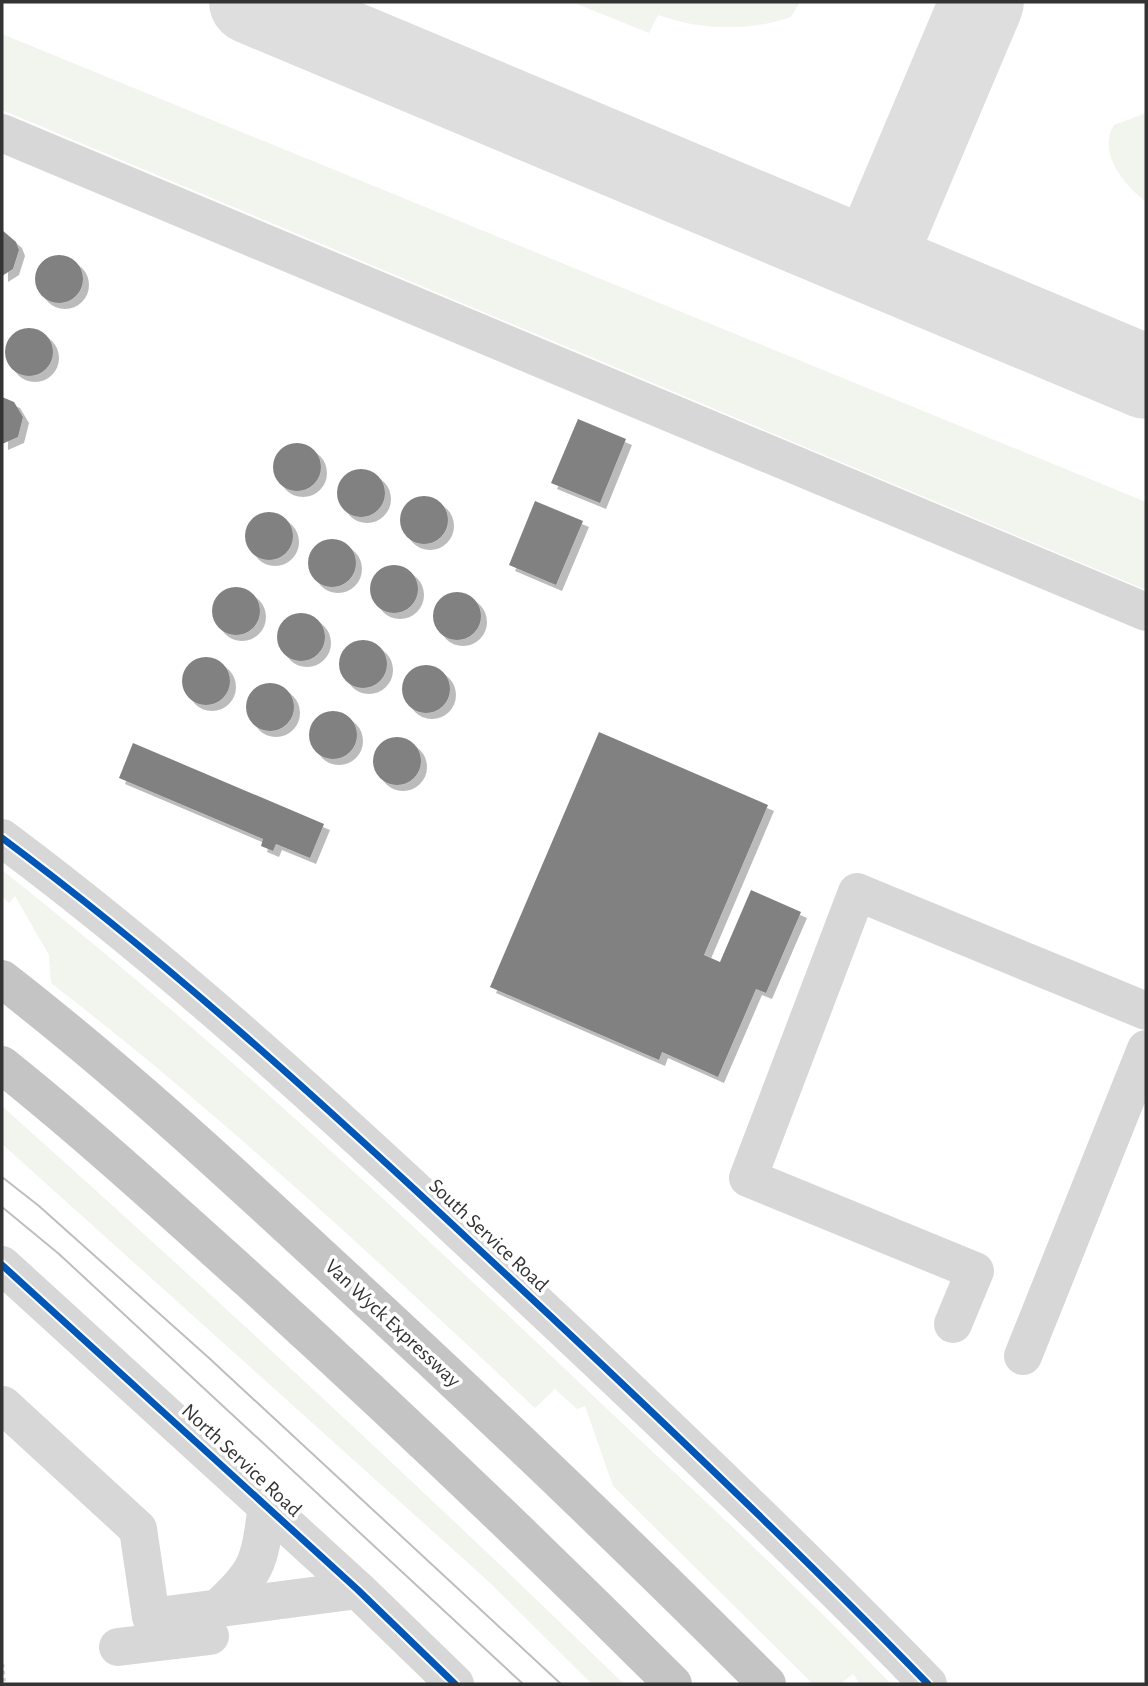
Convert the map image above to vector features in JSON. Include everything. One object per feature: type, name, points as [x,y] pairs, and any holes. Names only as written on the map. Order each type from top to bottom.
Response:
[{"type":"highway","name":"Van Wyck Expressway","points":[[8,983],[109,1067],[301,1237],[531,1453],[767,1684]]},
{"type":"highway","points":[[2,1065],[121,1165],[290,1318],[457,1473],[673,1684]]},
{"type":"street","points":[[2,133],[1146,612]]},
{"type":"street","name":"South Service Road","points":[[2,838],[121,928],[390,1165],[758,1513],[928,1684]]},
{"type":"street","points":[[953,1324],[975,1271],[748,1178],[857,892],[1146,1011]]},
{"type":"street","points":[[1023,1356],[1146,1049]]},
{"type":"street","name":"North Service Road","points":[[2,1265],[370,1601],[455,1684]]},
{"type":"street","points":[[3,1405],[138,1529],[151,1616],[218,1608],[370,1601]]},
{"type":"street","points":[[218,1608],[247,1581],[253,1570],[262,1542],[267,1506]]},
{"type":"street","points":[[118,1647],[370,1601]]},
{"type":"path","points":[[2,1664],[4,1684]]},
{"type":"shaded area","points":[[572,2],[800,2],[791,17],[741,27],[690,24],[658,15],[649,33]]},
{"type":"shaded area","points":[[2,34],[1146,502],[1146,590],[2,110]]},
{"type":"shaded area","points":[[1146,113],[1146,202],[1115,168],[1109,147],[1114,125]]},
{"type":"shaded area","points":[[2,870],[218,1050],[358,1176],[729,1524],[891,1684],[860,1684],[853,1674],[840,1684],[813,1684],[613,1486],[585,1406],[577,1409],[555,1389],[535,1408],[358,1243],[237,1136],[51,983],[49,955],[15,896],[9,903],[2,897]]},
{"type":"shaded area","points":[[2,1106],[316,1392],[624,1684],[592,1684],[487,1580],[2,1144]]},
{"type":"building","points":[[2,230],[16,242],[19,250],[13,269],[2,276]]},
{"type":"building","points":[[59,255],[76,262],[83,279],[76,296],[59,303],[42,296],[35,279],[42,262]]},
{"type":"building","points":[[29,328],[46,335],[53,352],[46,369],[29,376],[12,369],[5,352],[12,335]]},
{"type":"building","points":[[2,397],[14,402],[23,417],[18,437],[2,444]]},
{"type":"building","points":[[578,419],[626,439],[600,503],[551,483]]},
{"type":"building","points":[[297,443],[314,450],[321,467],[314,484],[297,491],[280,484],[273,467],[280,450]]},
{"type":"building","points":[[361,469],[378,476],[385,493],[378,510],[361,517],[344,510],[337,493],[344,476]]},
{"type":"building","points":[[424,496],[441,503],[448,520],[441,537],[424,544],[407,537],[400,520],[407,503]]},
{"type":"building","points":[[535,501],[583,521],[556,585],[509,565]]},
{"type":"building","points":[[269,512],[286,519],[293,536],[286,553],[269,560],[252,553],[245,536],[252,519]]},
{"type":"building","points":[[332,539],[349,546],[356,563],[349,580],[332,587],[315,580],[308,563],[315,546]]},
{"type":"building","points":[[394,565],[411,572],[418,589],[411,606],[394,613],[377,606],[370,589],[377,572]]},
{"type":"building","points":[[236,587],[253,594],[260,611],[253,628],[236,635],[219,628],[212,611],[219,594]]},
{"type":"building","points":[[457,592],[474,599],[481,616],[474,633],[457,640],[440,633],[433,616],[440,599]]},
{"type":"building","points":[[301,613],[318,620],[325,637],[318,654],[301,661],[284,654],[277,637],[284,620]]},
{"type":"building","points":[[363,640],[380,647],[387,664],[380,681],[363,688],[346,681],[339,664],[346,647]]},
{"type":"building","points":[[206,657],[223,664],[230,681],[223,698],[206,705],[189,698],[182,681],[189,664]]},
{"type":"building","points":[[426,665],[443,672],[450,689],[443,706],[426,713],[409,706],[402,689],[409,672]]},
{"type":"building","points":[[270,683],[287,690],[294,707],[287,724],[270,731],[253,724],[246,707],[253,690]]},
{"type":"building","points":[[333,711],[350,718],[357,735],[350,752],[333,759],[316,752],[309,735],[316,718]]},
{"type":"building","points":[[599,732],[768,805],[704,955],[720,962],[751,890],[801,912],[766,993],[756,989],[718,1077],[662,1052],[659,1060],[490,987]]},
{"type":"building","points":[[397,737],[414,744],[421,761],[414,778],[397,785],[380,778],[373,761],[380,744]]},
{"type":"building","points":[[133,743],[324,824],[310,858],[276,844],[273,851],[261,846],[263,839],[119,778]]},
{"type":"taxiway","points":[[251,2],[1146,377]]},
{"type":"taxiway","points":[[872,262],[982,2]]},
{"type":"tram line","points":[[2,1177],[39,1206],[209,1358],[561,1684]]},
{"type":"tram line","points":[[2,1207],[59,1254],[523,1684]]},
{"type":"cycle path","points":[[2,838],[183,982],[356,1136],[702,1460],[928,1684]]},
{"type":"cycle path","points":[[2,1265],[358,1590],[455,1684]]}]
